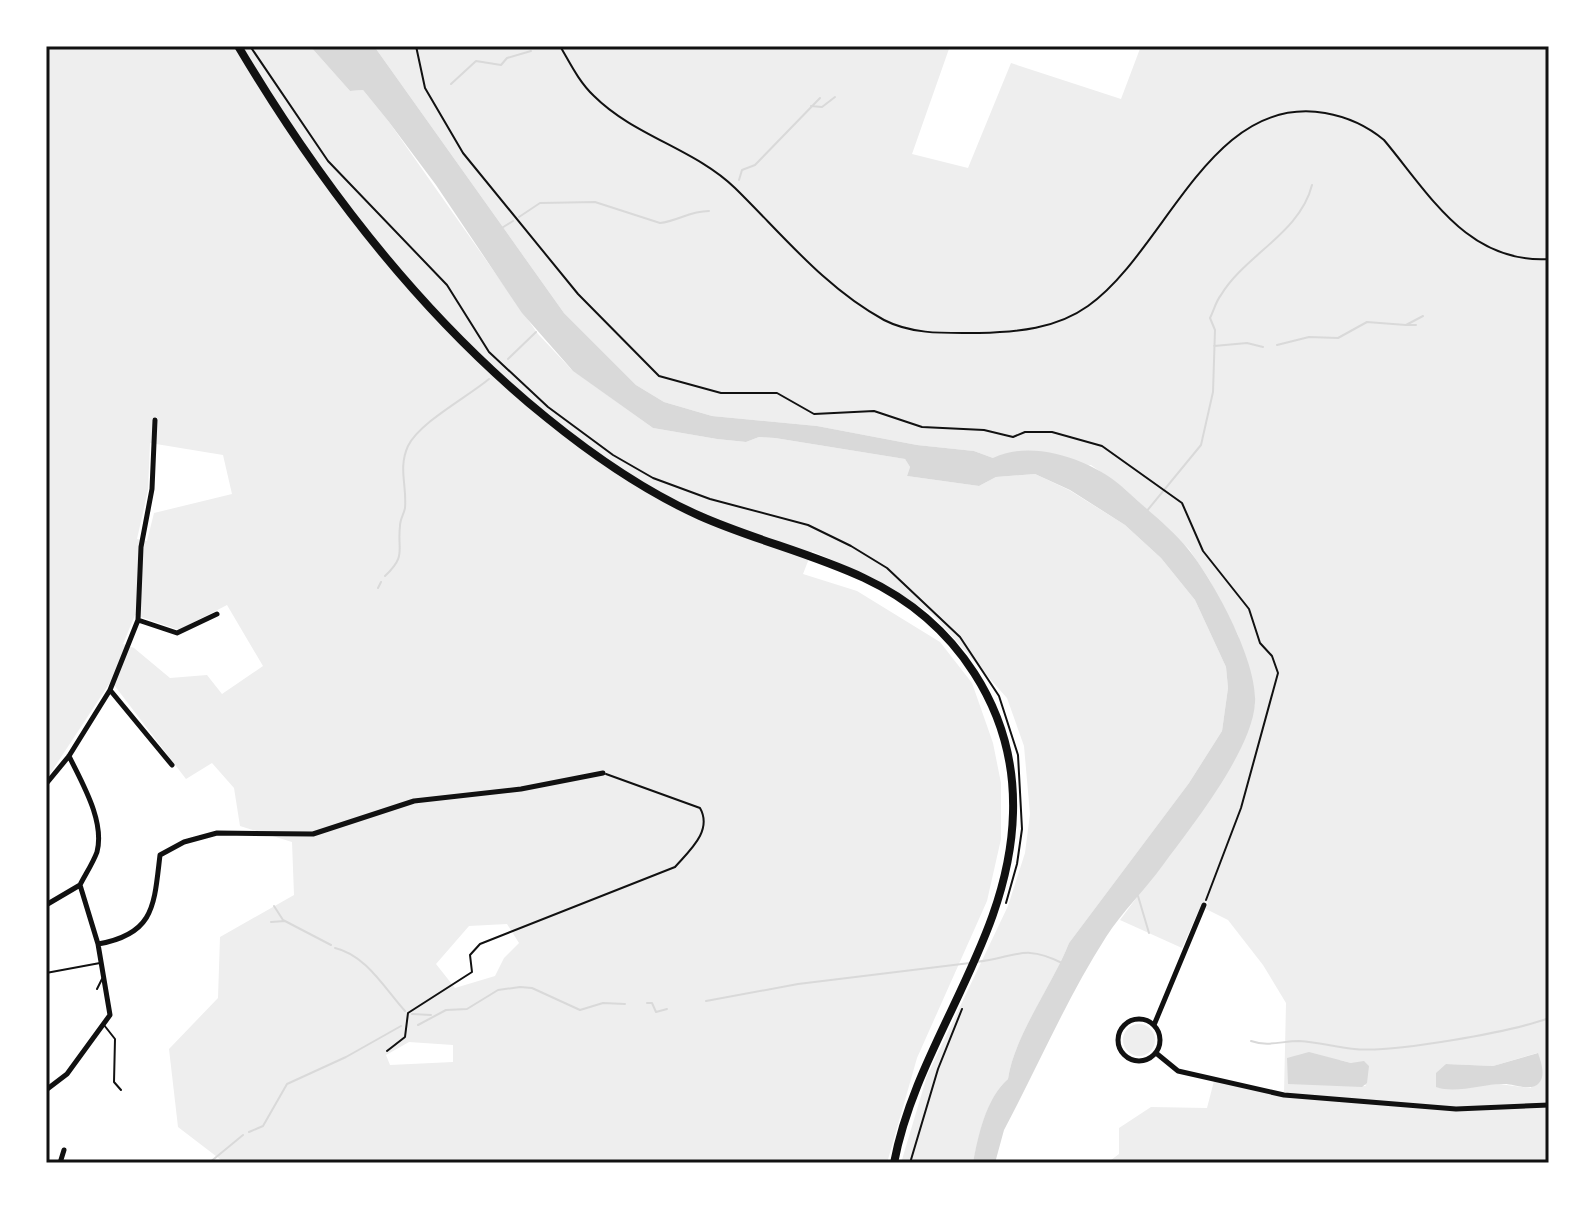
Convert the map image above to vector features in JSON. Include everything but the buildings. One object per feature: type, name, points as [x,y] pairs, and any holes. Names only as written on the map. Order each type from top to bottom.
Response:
[{"type":"main road","points":[[238,46],[311,160],[375,244],[462,340],[542,414],[641,486],[704,518],[876,584],[921,612],[953,643],[990,699],[1011,768],[1013,829],[1001,905],[958,1007],[909,1105],[894,1163]]},
{"type":"street","points":[[46,784],[69,756],[110,690],[138,620],[141,547],[152,489],[155,420]]},
{"type":"street","points":[[138,620],[177,633],[217,614]]},
{"type":"street","points":[[110,690],[172,765]]},
{"type":"street","points":[[46,905],[80,885],[97,850],[91,804],[69,756]]},
{"type":"street","points":[[98,944],[127,937],[147,919],[161,852],[217,833],[313,834],[414,801],[521,789],[603,773]]},
{"type":"street","points":[[46,1090],[67,1074],[110,1015],[98,944],[80,885]]},
{"type":"street","points":[[1154,1025],[1204,905]]},
{"type":"street","points":[[1142,1019],[1154,1025],[1160,1038],[1156,1053],[1137,1061],[1125,1056],[1118,1044],[1120,1030],[1130,1021],[1142,1019]]},
{"type":"street","points":[[1156,1053],[1178,1071],[1297,1096],[1456,1109],[1549,1105]]},
{"type":"street","points":[[60,1163],[64,1150]]},
{"type":"lane","points":[[387,1051],[405,1037],[408,1013],[472,972],[470,955],[480,944],[675,867],[693,847],[703,829],[705,816],[700,808],[603,773]]},
{"type":"lane","points":[[46,973],[102,963]]},
{"type":"lane","points":[[97,989],[104,976]]},
{"type":"lane","points":[[103,1024],[115,1039],[114,1082],[121,1090]]},
{"type":"path","points":[[250,46],[328,161],[447,285],[489,352],[548,407],[613,455],[653,478],[724,503],[808,525],[851,546],[887,568],[960,637],[999,696],[1018,755],[1022,829],[1001,905]]},
{"type":"path","points":[[416,46],[425,88],[463,153],[578,294],[659,376],[721,393],[777,393],[819,414],[874,411],[922,427],[984,430],[1013,437],[1025,432],[1067,434],[1102,446],[1160,487],[1188,512],[1203,551],[1249,609],[1260,643],[1272,656],[1278,673],[1241,808],[1204,905]]},
{"type":"path","points":[[560,46],[584,86],[602,104],[724,178],[817,271],[884,319],[914,330],[1014,331],[1074,315],[1118,280],[1225,145],[1262,121],[1298,112],[1340,116],[1372,130],[1384,140],[1451,222],[1474,241],[1509,257],[1549,259]]},
{"type":"path","points":[[910,1163],[958,1007]]},
{"type":"shaded area","points":[[46,46],[310,46],[350,91],[363,90],[389,122],[538,334],[571,369],[653,428],[746,442],[759,437],[775,438],[905,459],[910,467],[907,476],[979,486],[996,477],[1035,474],[1069,490],[1125,525],[1161,558],[1195,600],[1226,667],[1228,688],[1222,731],[1189,783],[1069,943],[1026,1028],[1008,1079],[989,1107],[973,1163],[901,1163],[927,1076],[1008,906],[1025,853],[1030,814],[1024,746],[1007,698],[933,615],[875,579],[812,551],[803,574],[857,591],[940,642],[972,683],[993,743],[1001,783],[1001,839],[987,901],[917,1058],[887,1163],[225,1163],[178,1127],[169,1049],[218,998],[220,937],[294,895],[292,842],[240,826],[234,788],[212,763],[186,779],[111,681],[46,780]],"holes":[[[150,443],[223,455],[232,494],[154,513],[147,541],[137,539],[148,490]],[[227,605],[263,666],[222,694],[207,675],[170,678],[134,648],[123,644],[135,615],[179,630]],[[507,924],[519,943],[504,958],[495,976],[455,988],[436,964],[469,926]],[[409,1042],[453,1045],[453,1062],[390,1065],[386,1055]]]},
{"type":"shaded area","points":[[310,46],[374,46],[564,313],[636,385],[664,402],[712,416],[817,426],[917,445],[974,451],[993,458],[1026,450],[1082,462],[1114,480],[1167,526],[1210,581],[1232,623],[1249,666],[1255,703],[1251,722],[1218,788],[1156,874],[1112,928],[1092,960],[1004,1130],[995,1163],[973,1163],[984,1118],[994,1096],[1008,1079],[1018,1045],[1069,943],[1189,783],[1222,731],[1228,688],[1226,667],[1195,600],[1161,558],[1125,525],[1070,490],[1035,474],[996,477],[979,486],[907,476],[910,467],[905,459],[775,438],[759,437],[746,442],[653,428],[573,371],[522,313],[436,185],[389,122],[363,90],[350,91]]},
{"type":"shaded area","points":[[374,46],[950,46],[912,154],[968,168],[1011,63],[1121,99],[1141,46],[1549,46],[1549,1163],[1107,1163],[1119,1154],[1119,1128],[1151,1107],[1207,1108],[1214,1081],[1284,1094],[1286,1003],[1263,965],[1228,920],[1206,909],[1208,902],[1202,903],[1182,948],[1120,920],[1210,799],[1242,744],[1255,704],[1238,635],[1209,579],[1189,549],[1126,490],[1091,465],[993,458],[974,451],[917,445],[817,426],[712,416],[664,402],[636,385],[564,313]],"holes":[[[1537,1053],[1531,1088],[1499,1084],[1458,1087],[1446,1064],[1493,1066]],[[1340,1060],[1351,1063],[1366,1086],[1288,1083]]]},
{"type":"shaded area","points":[[1139,1024],[1150,1029],[1155,1040],[1150,1051],[1139,1056],[1128,1051],[1123,1040],[1128,1029]]},
{"type":"shaded area","points":[[1309,1052],[1351,1063],[1364,1061],[1369,1066],[1367,1083],[1362,1087],[1288,1084],[1287,1058]]},
{"type":"shaded area","points":[[1538,1053],[1542,1076],[1536,1086],[1436,1087],[1436,1073],[1446,1064],[1493,1066]]},
{"type":"waterway","points":[[451,84],[476,61],[501,65],[507,58],[531,51]]},
{"type":"waterway","points":[[811,106],[822,107],[835,97]]},
{"type":"waterway","points":[[739,180],[742,170],[755,165],[820,98]]},
{"type":"waterway","points":[[1146,512],[1201,445],[1213,392],[1215,330],[1210,318],[1218,300],[1231,281],[1296,217],[1312,185]]},
{"type":"waterway","points":[[519,217],[540,203],[595,202],[660,223],[709,211]]},
{"type":"waterway","points":[[500,229],[513,221]]},
{"type":"waterway","points":[[1277,345],[1309,337],[1338,338],[1367,322],[1406,325],[1423,316]]},
{"type":"waterway","points":[[1406,325],[1416,325]]},
{"type":"waterway","points":[[508,359],[536,332]]},
{"type":"waterway","points":[[1214,346],[1247,343],[1263,347]]},
{"type":"waterway","points":[[385,576],[399,558],[400,523],[405,508],[403,469],[408,446],[422,428],[489,379]]},
{"type":"waterway","points":[[378,588],[381,582]]},
{"type":"waterway","points":[[1138,896],[1149,933]]},
{"type":"waterway","points":[[274,906],[283,920],[331,945]]},
{"type":"waterway","points":[[271,922],[285,921]]},
{"type":"waterway","points":[[335,948],[365,965],[405,1011]]},
{"type":"waterway","points":[[976,962],[1028,953],[1062,963]]},
{"type":"waterway","points":[[706,1001],[798,984],[970,963]]},
{"type":"waterway","points":[[418,1025],[446,1010],[467,1009],[498,990],[520,987],[532,988],[580,1010],[603,1003],[625,1004]]},
{"type":"waterway","points":[[647,1003],[652,1003],[656,1012],[667,1009]]},
{"type":"waterway","points":[[412,1014],[431,1015]]},
{"type":"waterway","points":[[1251,1041],[1269,1044],[1306,1042],[1354,1049],[1396,1048],[1481,1035],[1549,1018]]},
{"type":"waterway","points":[[249,1132],[263,1126],[287,1084],[346,1057],[401,1026]]},
{"type":"waterway","points":[[209,1163],[243,1135]]}]
